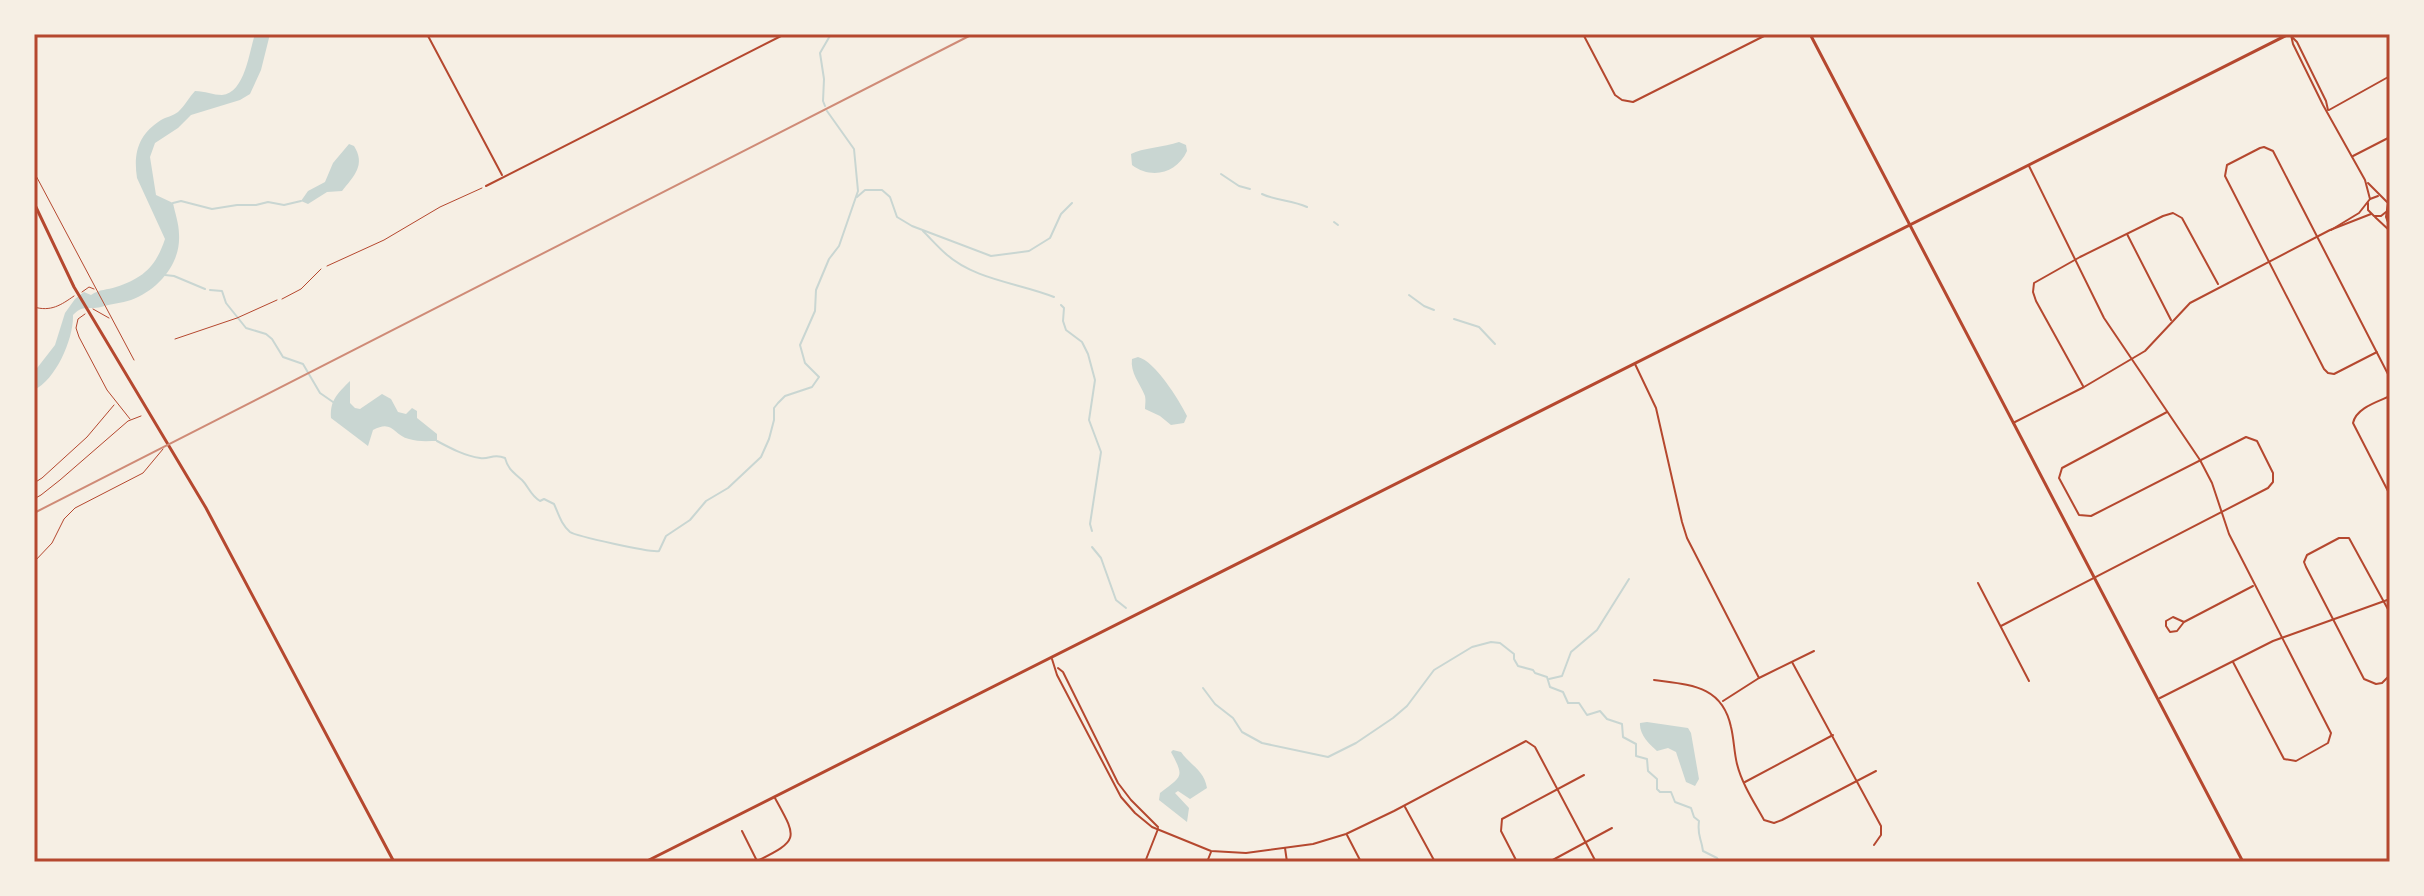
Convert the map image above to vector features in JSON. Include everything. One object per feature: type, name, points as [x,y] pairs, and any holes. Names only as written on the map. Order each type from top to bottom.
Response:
[{"type":"main road","points":[[1810,34],[2243,862]]},
{"type":"main road","points":[[645,862],[2290,35]]},
{"type":"main road","points":[[34,203],[74,287],[206,508],[394,862]]},
{"type":"street","points":[[427,34],[502,176]]},
{"type":"street","points":[[486,186],[785,34]]},
{"type":"street","points":[[1583,34],[1615,95],[1633,102],[1768,34]]},
{"type":"street","points":[[2290,35],[2365,180],[2388,207],[2386,217],[2390,229]]},
{"type":"street","points":[[2328,111],[2390,76]]},
{"type":"street","points":[[2352,157],[2390,137]]},
{"type":"street","points":[[2377,352],[2337,373],[2328,373],[2324,369],[2225,176],[2225,168],[2231,162],[2260,148],[2271,150],[2317,237],[2377,352],[2390,378]]},
{"type":"street","points":[[2029,166],[2104,318],[2200,460],[2212,483],[2229,534],[2331,735],[2326,746],[2296,761],[2289,762],[2283,758],[2233,662]]},
{"type":"street","points":[[2365,180],[2368,210],[2390,229]]},
{"type":"street","points":[[2013,423],[2145,351],[2190,303],[2330,230],[2359,213],[2369,200],[2389,196]]},
{"type":"street","points":[[2330,230],[2372,215],[2381,216],[2388,207]]},
{"type":"street","points":[[2084,387],[2033,292],[2034,283],[2074,260],[2173,213],[2187,225],[2219,286]]},
{"type":"street","points":[[2127,234],[2172,321]]},
{"type":"street","points":[[1634,363],[1656,408],[1687,538],[1759,678]]},
{"type":"street","points":[[2390,396],[2359,411],[2353,423],[2390,495]]},
{"type":"street","points":[[2001,626],[2268,488],[2273,482],[2273,473],[2257,441],[2242,438],[2091,516],[2082,517],[2059,478],[2060,470],[2168,412]]},
{"type":"street","points":[[2390,613],[2349,538],[2342,537],[2310,553],[2304,562],[2366,681],[2379,684],[2390,675]]},
{"type":"street","points":[[1978,583],[2029,681]]},
{"type":"street","points":[[2184,622],[2173,617],[2166,621],[2166,626],[2168,631],[2175,632],[2184,622],[2254,586]]},
{"type":"street","points":[[2157,700],[2281,638],[2390,599]]},
{"type":"street","points":[[1721,701],[1814,651]]},
{"type":"street","points":[[1052,658],[1057,675],[1121,797],[1152,827],[1179,839],[1211,851],[1246,853],[1313,844],[1346,834],[1526,741],[1535,747],[1596,862]]},
{"type":"street","points":[[1792,662],[1881,826],[1881,835],[1874,845]]},
{"type":"street","points":[[1056,667],[1063,672],[1118,783],[1159,828]]},
{"type":"street","points":[[1654,680],[1691,686],[1721,701],[1731,725],[1737,767],[1764,820],[1774,823],[1876,771]]},
{"type":"street","points":[[1078,715],[1083,712]]},
{"type":"street","points":[[1744,783],[1833,735]]},
{"type":"street","points":[[1517,862],[1501,831],[1501,822],[1584,775]]},
{"type":"street","points":[[742,831],[757,862],[784,848],[790,841],[791,828],[775,797]]},
{"type":"street","points":[[1405,805],[1435,862]]},
{"type":"street","points":[[1145,862],[1159,828]]},
{"type":"street","points":[[1549,862],[1612,828]]},
{"type":"street","points":[[1346,834],[1361,862]]},
{"type":"street","points":[[1285,848],[1287,862]]},
{"type":"street","points":[[1207,862],[1211,851]]},
{"type":"lane","points":[[282,299],[301,289],[321,269]]},
{"type":"path","points":[[34,172],[134,360]]},
{"type":"path","points":[[321,269],[384,240],[441,206],[486,186]]},
{"type":"path","points":[[80,293],[89,287],[96,291]]},
{"type":"path","points":[[34,307],[59,307],[74,296]]},
{"type":"path","points":[[175,339],[282,299]]},
{"type":"path","points":[[111,319],[93,309],[78,319],[76,328],[107,390],[130,419]]},
{"type":"path","points":[[34,483],[87,437],[116,403]]},
{"type":"path","points":[[34,499],[130,419],[141,416]]},
{"type":"path","points":[[35,562],[75,508],[143,473],[168,444]]},
{"type":"shaded area","points":[[255,34],[270,34],[261,70],[250,94],[191,115],[155,143],[150,157],[156,195],[173,203],[178,226],[179,245],[172,265],[159,283],[141,296],[97,308],[83,308],[73,315],[62,357],[50,377],[34,390],[34,372],[55,345],[65,313],[75,299],[84,292],[91,295],[134,280],[153,264],[165,239],[137,178],[137,152],[147,131],[178,112],[195,91],[222,95],[230,93],[241,80]]},
{"type":"shaded area","points":[[1179,142],[1186,145],[1187,151],[1183,159],[1170,169],[1156,173],[1132,165],[1131,154]]},
{"type":"shaded area","points":[[349,144],[354,146],[359,165],[342,191],[327,192],[308,204],[301,201],[308,191],[325,182],[333,163]]},
{"type":"shaded area","points":[[1138,357],[1159,373],[1172,391],[1187,416],[1184,423],[1171,425],[1145,409],[1145,396],[1132,364],[1132,359]]},
{"type":"shaded area","points":[[350,381],[350,403],[355,408],[360,409],[382,394],[391,399],[398,412],[406,414],[412,408],[417,411],[417,418],[437,434],[437,441],[409,439],[385,426],[373,430],[368,446],[331,418],[335,398]]},
{"type":"shaded area","points":[[1640,723],[1688,728],[1699,779],[1695,786],[1686,782],[1676,752],[1668,748],[1657,751],[1645,738]]},
{"type":"shaded area","points":[[1173,750],[1181,752],[1197,768],[1207,788],[1190,799],[1178,791],[1175,793],[1189,808],[1187,822],[1159,800],[1160,793],[1179,776]]},
{"type":"waterway","points":[[825,106],[820,53],[831,34]]},
{"type":"waterway","points":[[437,441],[474,457],[505,458],[509,468],[534,496],[540,501],[544,499],[554,504],[562,523],[570,532],[614,544],[659,551],[666,536],[690,520],[706,501],[728,488],[761,457],[778,403],[785,396],[812,387],[819,377],[805,363],[800,345],[815,311],[816,290],[829,259],[839,246],[858,191],[854,149],[827,111]]},
{"type":"waterway","points":[[1221,174],[1250,189]]},
{"type":"waterway","points":[[857,197],[865,190],[882,190],[890,197],[897,217],[912,226],[991,256],[1029,251],[1050,238],[1061,214],[1072,203]]},
{"type":"waterway","points":[[1262,194],[1307,207]]},
{"type":"waterway","points":[[173,203],[181,201],[212,209],[268,202],[284,205],[301,201]]},
{"type":"waterway","points":[[1334,222],[1338,225]]},
{"type":"waterway","points":[[923,231],[946,254],[970,270],[1054,297]]},
{"type":"waterway","points":[[165,275],[205,289]]},
{"type":"waterway","points":[[210,290],[222,291],[226,303],[246,328],[266,334],[283,357],[303,364],[320,393],[333,402]]},
{"type":"waterway","points":[[1409,295],[1434,310]]},
{"type":"waterway","points":[[1061,305],[1066,330],[1082,342],[1095,380],[1089,420],[1101,452],[1090,524],[1092,531]]},
{"type":"waterway","points":[[1454,319],[1479,327],[1495,344]]},
{"type":"waterway","points":[[1092,547],[1101,558],[1116,600],[1126,608]]},
{"type":"waterway","points":[[1549,679],[1562,676],[1571,652],[1597,630],[1629,579]]},
{"type":"waterway","points":[[1203,688],[1215,704],[1233,718],[1242,732],[1262,743],[1328,757],[1356,743],[1393,718],[1407,706],[1434,670],[1472,647],[1500,643],[1514,654],[1518,666],[1547,677],[1550,687],[1563,692],[1568,703],[1579,703],[1587,715],[1600,711],[1607,719],[1622,724],[1623,737],[1636,744],[1636,756],[1647,759],[1648,771],[1657,779],[1657,789],[1671,792],[1675,802],[1691,808],[1699,821],[1703,851],[1720,862]]},
{"type":"railway","points":[[34,513],[973,34]]}]
